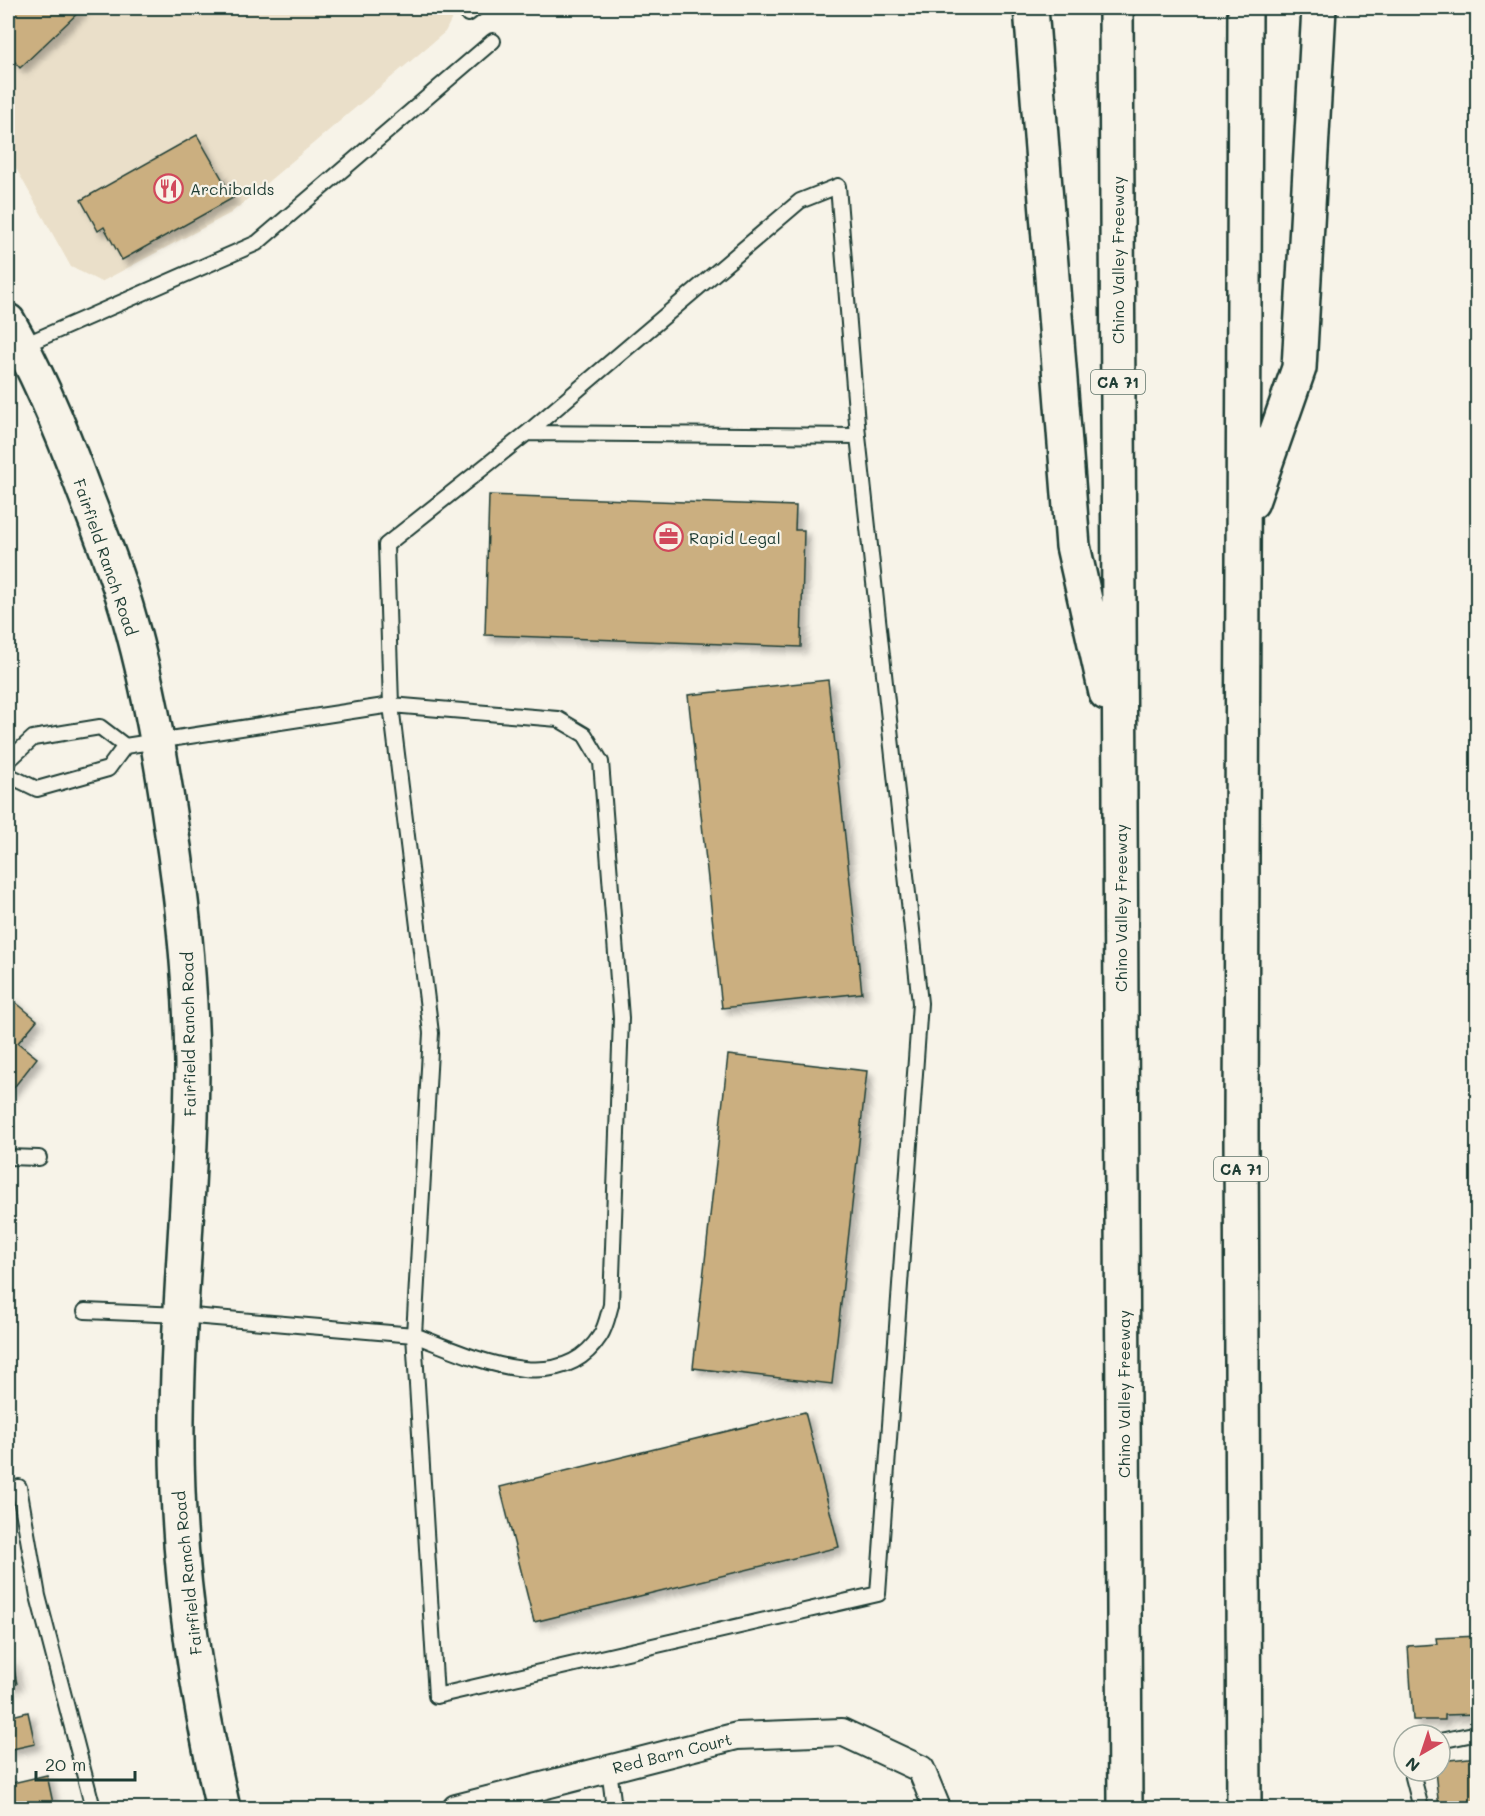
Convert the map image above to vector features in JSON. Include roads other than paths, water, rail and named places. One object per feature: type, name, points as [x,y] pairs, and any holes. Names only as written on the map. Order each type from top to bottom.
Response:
[{"type":"main road","points":[[1030,8],[1073,546],[1119,756]]},
{"type":"main road","name":"Chino Valley Freeway","points":[[1116,8],[1125,1809]]},
{"type":"main road","name":"CA 71","points":[[1245,8],[1241,1145],[1245,1809]]},
{"type":"main road","points":[[1243,530],[1299,368],[1319,8]]},
{"type":"main road","name":"Fairfield Ranch Road","points":[[15,333],[65,439],[129,617],[159,741],[185,921],[192,1063],[181,1315],[177,1487],[181,1550],[207,1743],[223,1809]]},
{"type":"street","name":"Red Barn Court","points":[[456,1809],[737,1736],[842,1732],[921,1769],[937,1809]]},
{"type":"lane","points":[[15,333],[257,243],[493,41]]},
{"type":"lane","points":[[838,186],[858,436],[920,1003],[878,1594],[436,1696],[414,1335],[431,1033],[391,705],[386,545],[527,434],[800,201],[838,186]]},
{"type":"lane","points":[[527,434],[858,436]]},
{"type":"lane","points":[[8,761],[33,738],[100,727],[124,746],[391,705],[558,719],[585,735],[600,762],[621,1018],[611,1305],[600,1336],[583,1354],[560,1368],[535,1370],[491,1364],[414,1335],[181,1315],[85,1311]]},
{"type":"lane","points":[[8,775],[37,789],[108,769],[124,746]]},
{"type":"lane","points":[[8,1157],[39,1158]]},
{"type":"lane","points":[[19,1487],[38,1596],[93,1809]]},
{"type":"lane","points":[[1452,1738],[1478,1733]]},
{"type":"lane","points":[[609,1769],[614,1809]]},
{"type":"lane","points":[[1414,1783],[1421,1809]]},
{"type":"place","name":"Archibalds","points":[[169,188]]},
{"type":"place","name":"Rapid Legal","points":[[668,537]]}]
